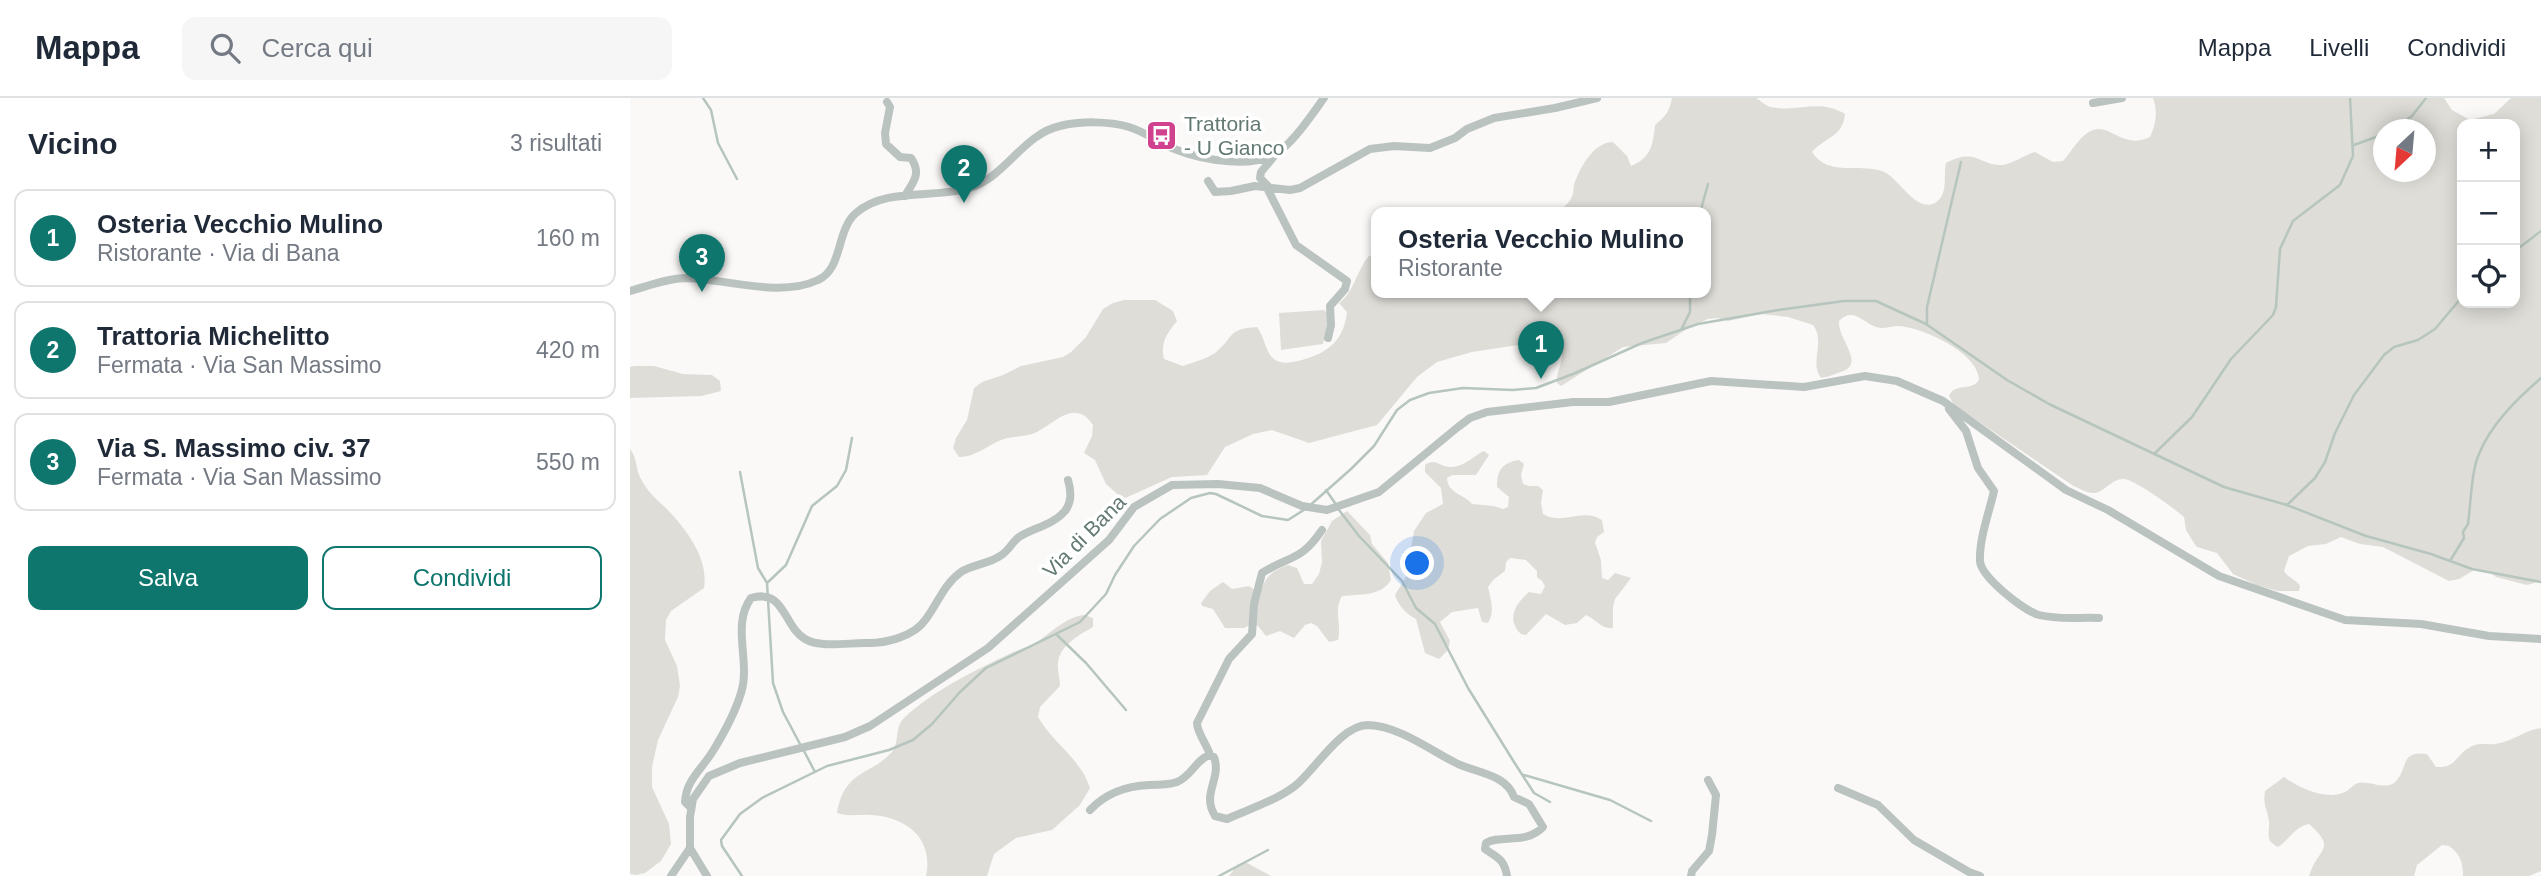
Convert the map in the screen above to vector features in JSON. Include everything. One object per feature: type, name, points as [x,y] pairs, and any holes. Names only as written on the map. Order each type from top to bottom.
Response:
[{"type":"street","points":[[1324,98],[1261,172],[1260,178],[1269,188],[1296,245],[1347,281],[1345,289],[1330,306],[1331,325],[1328,338]]},
{"type":"street","points":[[1208,181],[1215,192],[1255,186],[1290,190],[1311,183],[1370,149],[1394,146],[1430,148],[1494,118],[1597,98]]},
{"type":"street","points":[[2093,103],[2122,98]]},
{"type":"street","points":[[887,102],[890,107],[885,133],[886,144],[900,156],[911,158],[917,174],[905,197]]},
{"type":"street","points":[[630,290],[671,279],[687,278],[730,285],[782,286],[807,284],[822,279],[832,267],[846,224],[857,212],[884,199],[970,188],[988,178],[1040,133],[1060,126],[1097,123],[1129,127],[1177,150],[1232,161],[1258,160],[1278,152]]},
{"type":"street","name":"Via di Bana","points":[[690,849],[693,799],[709,776],[740,763],[845,737],[870,726],[978,655],[1109,540],[1134,507],[1172,485],[1218,484],[1260,488],[1302,506],[1327,510],[1379,492],[1470,418],[1487,412],[1573,402],[1609,402],[1711,381],[1804,387],[1865,376],[1897,381],[1943,401],[2066,491],[2108,510],[2219,576],[2346,620],[2421,624],[2489,636],[2541,639]]},
{"type":"street","points":[[1943,401],[1966,430],[1978,468],[1994,491],[1981,550],[1980,563],[1983,571],[1999,588],[2036,615],[2099,618]]},
{"type":"street","points":[[691,808],[685,802],[690,781],[712,752],[733,713],[744,683],[742,623],[743,612],[751,598],[768,597],[776,601],[799,633],[813,642],[880,643],[907,634],[920,626],[947,585],[961,572],[1000,557],[1016,539],[1050,523],[1065,511],[1070,499],[1068,480]]},
{"type":"street","points":[[1322,530],[1304,554],[1276,564],[1262,573],[1254,604],[1252,634],[1229,659],[1197,723],[1197,729],[1216,764],[1209,798],[1211,809],[1215,816],[1227,819],[1282,794],[1296,785],[1348,732],[1365,725],[1388,728],[1460,765],[1493,776],[1512,790],[1514,797],[1529,804],[1543,827],[1537,833],[1503,841],[1490,840],[1486,843],[1485,849],[1497,854],[1505,865],[1507,876]]},
{"type":"street","points":[[1090,810],[1109,794],[1120,789],[1181,780],[1193,771],[1203,758],[1210,755]]},
{"type":"street","points":[[1691,876],[1692,871],[1709,851],[1712,835],[1716,795],[1708,780]]},
{"type":"street","points":[[1838,788],[1878,804],[1913,840],[1980,876]]},
{"type":"street","points":[[671,876],[690,849],[707,876]]},
{"type":"shaded area","points":[[1672,98],[1756,98],[1770,107],[1817,106],[1835,109],[1845,114],[1844,122],[1837,132],[1812,152],[1819,160],[1835,167],[1882,171],[1914,199],[1928,205],[1935,203],[1942,195],[1946,163],[1956,159],[1971,157],[2002,165],[2035,152],[2053,162],[2063,161],[2080,139],[2093,130],[2106,130],[2132,141],[2150,137],[2156,118],[2153,98],[2444,98],[2452,110],[2468,119],[2457,119],[2457,308],[2520,308],[2520,119],[2474,119],[2494,114],[2511,98],[2541,98],[2541,581],[2527,585],[2476,569],[2459,579],[2449,581],[2383,547],[2360,544],[2341,537],[2326,544],[2308,546],[2289,556],[2284,571],[2300,586],[2299,591],[2278,591],[2257,585],[2233,574],[2217,553],[2197,547],[2186,530],[2184,517],[2144,488],[2123,479],[2097,493],[2082,490],[1954,405],[1949,396],[1955,389],[1972,386],[1979,380],[1977,370],[1970,360],[1948,343],[1908,328],[1876,327],[1850,315],[1839,321],[1851,364],[1847,369],[1821,378],[1817,365],[1818,338],[1813,325],[1788,317],[1761,314],[1728,321],[1708,319],[1688,328],[1666,343],[1623,347],[1561,386],[1557,379],[1562,352],[1545,341],[1472,352],[1437,362],[1417,377],[1377,425],[1309,443],[1272,430],[1253,434],[1225,447],[1207,475],[1172,477],[1123,499],[1106,484],[1095,460],[1084,453],[1092,436],[1093,425],[1078,413],[1063,416],[1032,434],[998,441],[971,455],[959,457],[953,448],[967,420],[974,388],[1021,366],[1063,357],[1086,337],[1103,309],[1124,300],[1155,300],[1173,311],[1177,321],[1167,334],[1164,359],[1183,366],[1215,353],[1235,332],[1247,328],[1257,327],[1269,353],[1278,362],[1295,362],[1327,349],[1338,338],[1345,322],[1347,312],[1339,303],[1349,293],[1361,268],[1371,256],[1371,298],[1711,298],[1711,207],[1563,207],[1573,195],[1580,171],[1594,151],[1613,142],[1627,156],[1631,166],[1638,163],[1647,155],[1652,145],[1655,125],[1662,119]]},
{"type":"shaded area","points":[[1324,310],[1329,314],[1323,344],[1281,350],[1279,313]]},
{"type":"shaded area","points":[[654,366],[683,374],[712,375],[720,381],[721,391],[701,396],[630,398],[630,367]]},
{"type":"shaded area","points":[[630,449],[646,487],[674,516],[694,545],[705,577],[704,588],[671,611],[666,620],[665,640],[677,666],[680,686],[678,697],[658,740],[652,767],[652,787],[669,824],[671,844],[661,861],[645,873],[636,875],[630,874]]},
{"type":"shaded area","points":[[1484,451],[1489,455],[1476,475],[1452,475],[1447,478],[1453,491],[1472,504],[1503,509],[1508,507],[1509,497],[1497,487],[1498,476],[1505,465],[1519,460],[1524,464],[1521,475],[1523,484],[1538,486],[1543,490],[1543,514],[1558,518],[1587,515],[1602,520],[1604,532],[1597,537],[1595,543],[1601,560],[1602,578],[1608,580],[1615,573],[1631,578],[1615,599],[1613,628],[1602,626],[1586,615],[1577,623],[1565,625],[1546,614],[1526,635],[1521,634],[1514,623],[1516,607],[1529,592],[1541,594],[1545,586],[1537,577],[1537,571],[1526,560],[1510,558],[1506,562],[1505,571],[1488,587],[1492,610],[1488,623],[1482,622],[1478,608],[1452,612],[1440,622],[1450,641],[1448,650],[1439,659],[1425,653],[1416,619],[1403,609],[1395,595],[1406,577],[1414,531],[1426,513],[1443,504],[1441,488],[1425,472],[1425,465],[1435,462],[1448,467],[1457,466]]},
{"type":"shaded area","points":[[1347,511],[1370,535],[1372,544],[1388,563],[1391,580],[1375,592],[1342,596],[1338,607],[1338,640],[1329,642],[1317,626],[1311,623],[1305,625],[1294,638],[1280,631],[1266,636],[1258,626],[1252,624],[1244,628],[1225,628],[1213,609],[1202,606],[1201,603],[1210,591],[1223,582],[1232,589],[1249,586],[1256,591],[1262,590],[1271,574],[1288,565],[1297,568],[1304,584],[1312,584],[1319,574],[1322,562],[1321,541],[1332,521]]},
{"type":"shaded area","points":[[1084,615],[1093,618],[1093,627],[1062,651],[1058,666],[1060,686],[1040,707],[1038,717],[1080,768],[1090,788],[1080,805],[1052,830],[1016,838],[994,854],[987,876],[926,876],[926,851],[915,832],[906,825],[884,817],[837,813],[845,789],[859,775],[892,752],[901,722],[916,708],[954,682],[1034,644],[1064,622]]},
{"type":"shaded area","points":[[2541,728],[2541,871],[2529,876],[2463,876],[2456,852],[2449,846],[2442,845],[2417,865],[2414,876],[2309,876],[2324,844],[2309,824],[2296,830],[2278,847],[2269,839],[2265,791],[2284,777],[2304,789],[2329,795],[2345,792],[2358,783],[2387,786],[2395,782],[2412,755],[2427,754],[2436,767],[2443,767],[2453,763],[2472,746],[2500,743]]},
{"type":"shaded area","points":[[1247,863],[1271,876],[1229,876],[1238,864]]},
{"type":"waterway","points":[[703,98],[711,110],[718,143],[737,179]]},
{"type":"waterway","points":[[2154,454],[2192,417],[2231,359],[2273,315],[2276,307],[2280,249],[2293,221],[2340,185],[2353,156],[2350,98]]},
{"type":"waterway","points":[[2408,119],[2426,98]]},
{"type":"waterway","points":[[2354,145],[2373,138]]},
{"type":"waterway","points":[[1927,325],[1927,307],[1961,162]]},
{"type":"waterway","points":[[1702,207],[1708,184]]},
{"type":"waterway","points":[[2520,247],[2541,231]]},
{"type":"waterway","points":[[1681,330],[1690,312],[1690,298]]},
{"type":"waterway","points":[[742,876],[722,846],[721,840],[740,814],[762,798],[827,766],[889,750],[913,740],[986,668],[1080,622],[1106,594],[1134,546],[1160,519],[1191,498],[1216,494],[1262,516],[1288,520],[1307,508],[1351,469],[1374,446],[1397,410],[1410,400],[1429,393],[1463,388],[1536,388],[1642,343],[1698,324],[1778,310],[1844,301],[1876,301],[1926,324],[2007,380],[2049,404],[2224,487],[2287,505],[2366,536],[2431,554],[2472,569],[2541,582]]},
{"type":"waterway","points":[[2287,505],[2315,478],[2325,462],[2335,433],[2354,395],[2384,355],[2394,347],[2418,340],[2435,329],[2457,303]]},
{"type":"waterway","points":[[2450,561],[2464,538],[2474,470],[2484,443],[2505,413],[2541,378]]},
{"type":"waterway","points":[[767,583],[786,565],[812,506],[837,486],[846,470],[852,438]]},
{"type":"waterway","points":[[740,472],[758,568],[767,583],[773,683],[783,712],[800,744]]},
{"type":"waterway","points":[[1326,490],[1335,503]]},
{"type":"waterway","points":[[1339,510],[1359,536],[1402,581],[1416,608],[1435,624],[1468,688],[1534,793],[1550,802]]},
{"type":"waterway","points":[[1057,635],[1086,663],[1126,710]]},
{"type":"waterway","points":[[804,751],[815,772]]},
{"type":"waterway","points":[[1524,775],[1610,800],[1651,821]]},
{"type":"waterway","points":[[1219,876],[1268,850]]},
{"type":"place","name":"Trattoria - U Gianco","points":[[1161,135]]},
{"type":"place","name":"Trattoria Michelitto","points":[[964,203]]},
{"type":"place","name":"Via S. Massimo civ. 37","points":[[702,292]]},
{"type":"place","name":"Osteria Vecchio Mulino","points":[[1541,379]]}]
